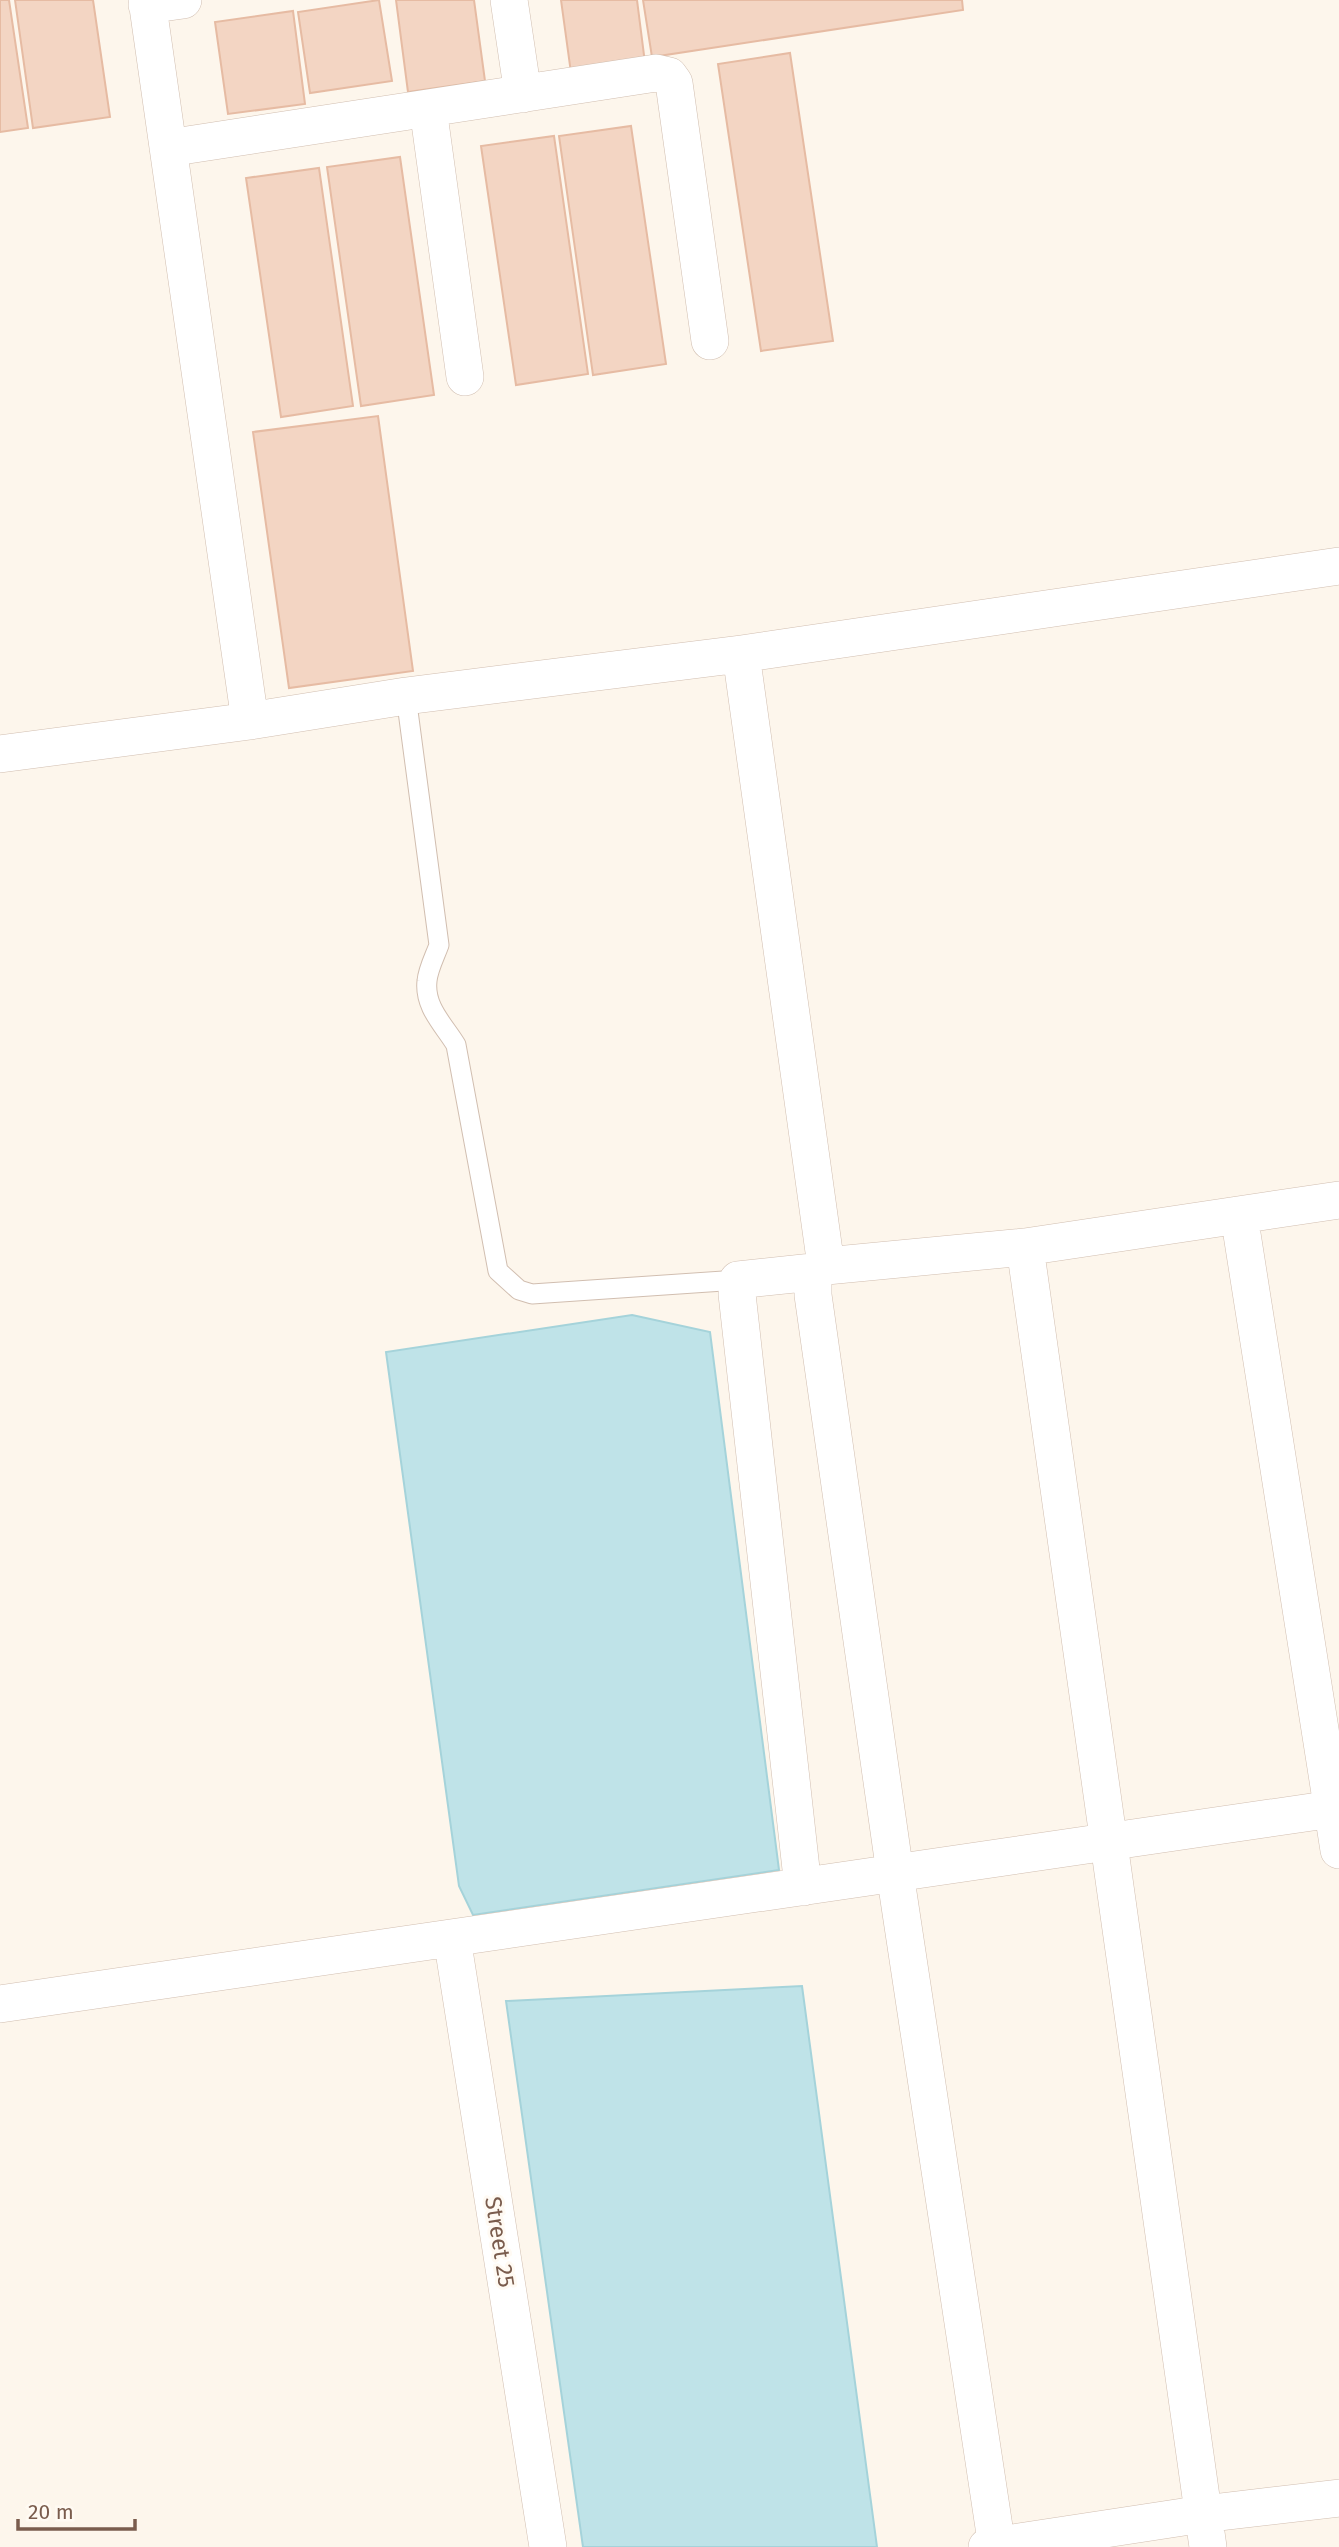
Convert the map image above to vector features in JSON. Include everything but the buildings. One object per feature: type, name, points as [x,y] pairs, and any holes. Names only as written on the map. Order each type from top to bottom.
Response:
[{"type":"street","points":[[183,0],[147,3],[250,721]]},
{"type":"street","points":[[509,0],[523,94]]},
{"type":"street","points":[[168,148],[656,73],[669,76],[674,83],[710,341]]},
{"type":"street","points":[[428,108],[465,377]]},
{"type":"street","points":[[0,754],[250,721],[406,696],[741,654],[1339,566]]},
{"type":"street","points":[[741,654],[820,1269],[813,1294],[993,2546],[1206,2531],[1339,2498]]},
{"type":"street","points":[[803,1887],[737,1294],[738,1280],[752,1276],[1025,1247],[1339,1200]]},
{"type":"street","points":[[1239,1214],[1336,1808],[1339,1850]]},
{"type":"street","points":[[1025,1247],[1111,1841],[1206,2531]]},
{"type":"street","points":[[0,2004],[1336,1808]]},
{"type":"street","name":"Street 25","points":[[452,1938],[548,2547]]},
{"type":"lane","points":[[406,696],[439,945],[427,981],[428,999],[436,1017],[456,1045],[498,1271],[519,1290],[532,1294],[738,1280]]},
{"type":"water","points":[[632,1315],[710,1332],[779,1870],[473,1915],[459,1886],[386,1352]]},
{"type":"water","points":[[802,1986],[877,2547],[583,2547],[506,2001]]}]
